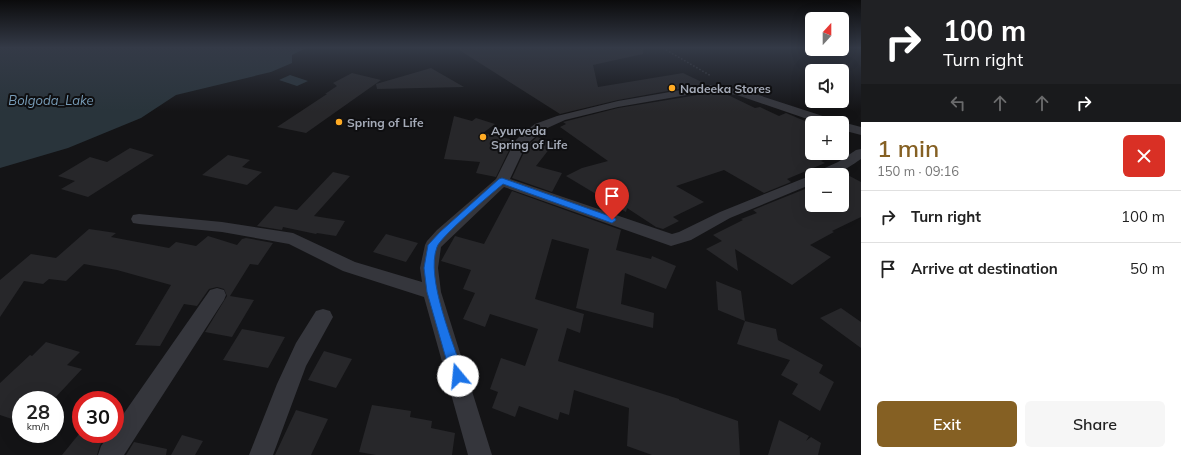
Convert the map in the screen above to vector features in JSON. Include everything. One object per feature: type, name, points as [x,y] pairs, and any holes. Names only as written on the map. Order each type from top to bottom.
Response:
[{"type":"street","points":[[480,455],[432,292],[429,268],[433,245],[443,234],[502,181],[520,144],[527,136],[538,127],[560,118],[618,104],[710,88],[739,92],[810,116]]},
{"type":"street","points":[[849,128],[861,131]]},
{"type":"street","points":[[836,168],[861,153]]},
{"type":"street","points":[[502,181],[671,240],[685,236],[725,216],[805,182]]},
{"type":"street","points":[[139,219],[230,228],[293,239],[349,267],[432,292]]},
{"type":"street","points":[[110,455],[217,296]]},
{"type":"street","points":[[261,455],[285,392],[310,336],[323,317]]},
{"type":"path","points":[[700,69],[739,92]]},
{"type":"water","name":"Bolgoda_Lake","points":[[0,69],[277,69],[176,95],[141,118],[68,148],[0,168]]},
{"type":"water","points":[[290,75],[308,81],[297,86],[279,80]]},
{"type":"building","points":[[427,69],[433,69],[464,87],[377,89],[376,84]]},
{"type":"building","points":[[489,69],[594,69],[598,87],[683,73],[706,84],[618,100],[560,114]]},
{"type":"building","points":[[352,73],[381,80],[306,133],[277,127],[337,86],[333,83]]},
{"type":"building","points":[[710,93],[728,95],[755,108],[760,107],[779,116],[786,113],[805,121],[805,160],[823,160],[821,161],[825,163],[813,168],[805,168],[805,171],[787,179],[791,182],[764,193],[724,170],[676,186],[704,202],[673,217],[679,221],[663,229],[656,227],[627,208],[626,212],[566,176],[582,168],[608,161],[560,127],[566,124],[563,122],[618,108]]},
{"type":"building","points":[[454,116],[472,121],[476,118],[495,124],[483,133],[514,140],[496,177],[476,173],[480,162],[444,159]]},
{"type":"building","points":[[537,137],[554,143],[536,166],[562,173],[552,192],[512,178],[527,146]]},
{"type":"building","points":[[130,148],[154,155],[88,197],[61,189],[75,181],[58,176],[90,157],[107,162]]},
{"type":"building","points":[[228,155],[250,160],[242,167],[262,172],[247,185],[202,175]]},
{"type":"building","points":[[333,172],[350,176],[314,216],[345,221],[336,236],[316,234],[283,227],[282,230],[257,226],[275,206],[297,210]]},
{"type":"building","points":[[849,176],[861,182],[861,217],[832,231],[834,232],[810,245],[831,257],[792,285],[735,249],[738,271],[706,249],[722,241],[713,235],[743,220],[741,219],[757,213],[753,210],[805,189],[805,212],[849,212]]},
{"type":"building","points":[[512,191],[621,230],[616,250],[651,259],[652,256],[676,266],[666,289],[625,273],[621,304],[654,313],[653,328],[576,308],[589,249],[552,239],[535,299],[584,314],[580,333],[567,328],[558,361],[679,399],[738,421],[740,455],[652,455],[627,446],[629,408],[574,390],[569,415],[560,412],[558,420],[519,406],[515,417],[492,408],[498,392],[490,389],[501,358],[525,366],[538,329],[490,314],[485,327],[463,319],[475,293],[463,289],[471,270],[441,261],[455,236],[484,244]]},
{"type":"building","points":[[89,229],[116,233],[111,237],[169,248],[176,242],[196,246],[208,236],[237,245],[242,239],[246,238],[273,243],[258,265],[250,264],[230,296],[254,300],[232,337],[205,332],[227,296],[224,289],[217,287],[209,289],[197,306],[184,304],[160,346],[135,345],[171,285],[117,270],[84,264],[66,281],[49,279],[43,284],[24,281],[0,317],[0,280],[31,254],[56,258]]},
{"type":"building","points":[[386,234],[418,243],[406,262],[373,252]]},
{"type":"building","points":[[716,281],[741,291],[745,321],[718,310]]},
{"type":"building","points":[[841,308],[861,322],[861,348],[820,318]]},
{"type":"building","points":[[745,321],[776,329],[778,340],[823,365],[819,373],[834,382],[820,411],[792,394],[798,384],[781,375],[790,360],[737,344]]},
{"type":"building","points":[[242,329],[285,337],[268,368],[223,360]]},
{"type":"building","points":[[46,342],[80,352],[67,365],[82,369],[61,391],[12,391],[12,419],[0,415],[0,383],[30,355],[32,356]]},
{"type":"building","points":[[324,351],[352,359],[336,388],[308,380]]},
{"type":"building","points":[[372,405],[411,411],[410,417],[432,421],[431,428],[455,433],[452,455],[376,455],[359,452]]},
{"type":"building","points":[[296,410],[328,419],[311,455],[275,455]]},
{"type":"building","points":[[779,420],[809,436],[806,441],[811,437],[821,443],[818,455],[768,455]]},
{"type":"building","points":[[182,435],[203,441],[195,455],[171,455]]},
{"type":"building","points":[[134,442],[167,449],[166,455],[126,455]]},
{"type":"building","points":[[72,443],[101,443],[97,455],[62,455]]},
{"type":"place","name":"Nadeeka Stores","points":[[672,88]]},
{"type":"place","name":"Spring of Life","points":[[339,122]]},
{"type":"place","name":"Ayurveda Spring of Life","points":[[483,137]]},
{"type":"route","points":[[458,376],[432,292],[429,268],[433,245],[443,234],[502,181],[612,220]]}]
